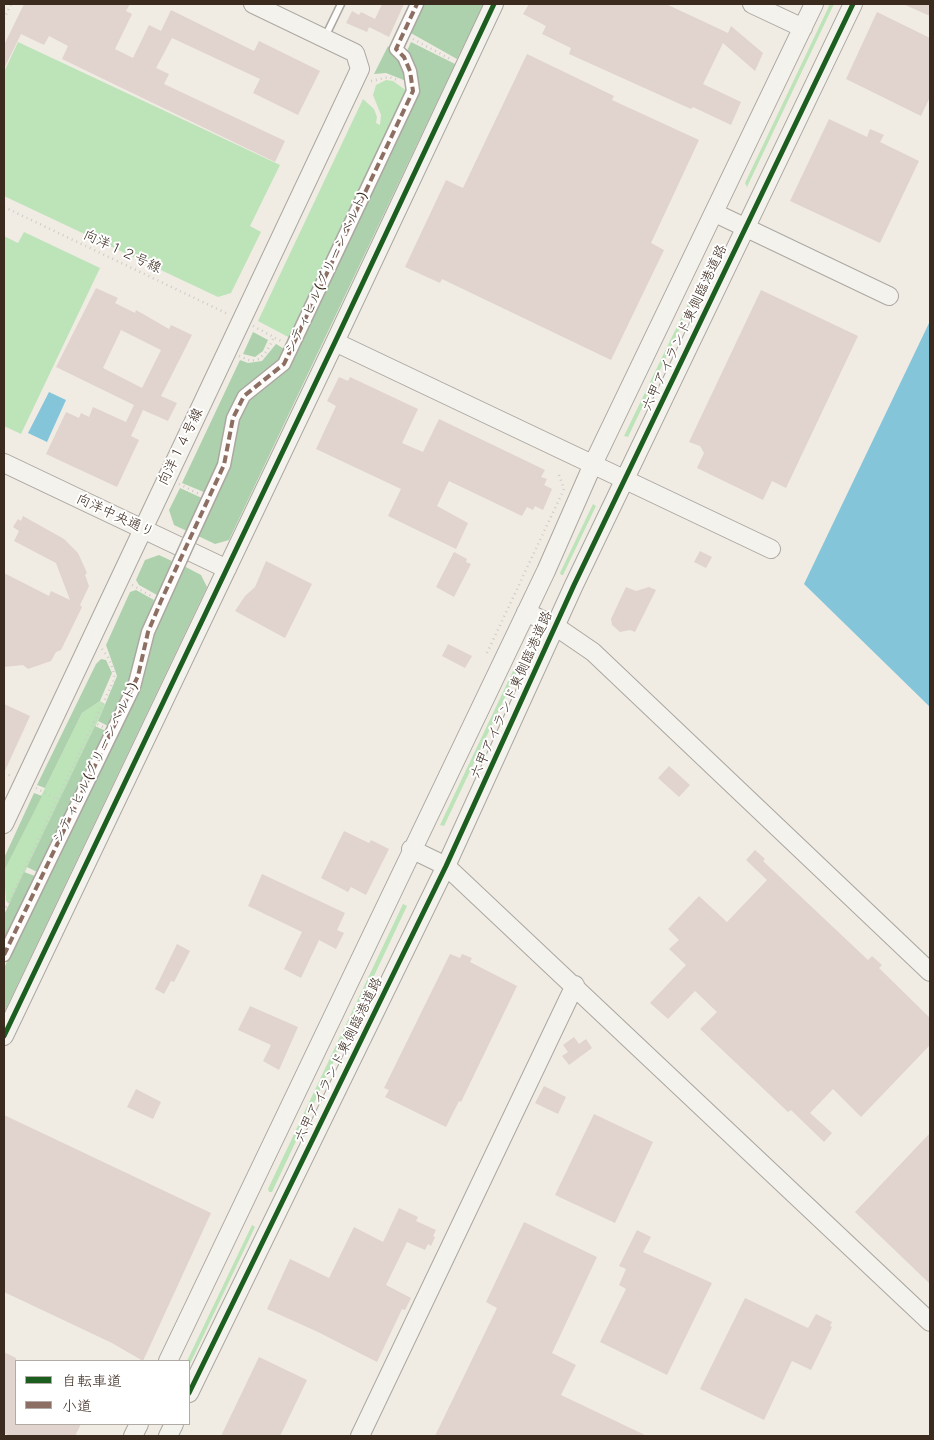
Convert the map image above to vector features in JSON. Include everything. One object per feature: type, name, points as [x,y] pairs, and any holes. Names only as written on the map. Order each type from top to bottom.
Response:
[{"type":"street","points":[[253,4],[354,54],[364,76]]},
{"type":"street","points":[[413,91],[410,71],[404,57],[396,50],[417,4]]},
{"type":"street","points":[[4,1036],[494,4]]},
{"type":"street","points":[[752,4],[803,28]]},
{"type":"street","name":"六甲アイランド東側臨港道路","points":[[168,1360],[411,849],[526,612],[593,464],[814,4]]},
{"type":"street","name":"六甲アイランド東側臨港道路","points":[[190,1392],[446,866],[555,626],[853,4]]},
{"type":"street","name":"向洋１４号線","points":[[4,824],[143,529],[364,76]]},
{"type":"street","name":"シティヒル(グリーンベルト)","points":[[4,955],[134,687],[148,632],[176,567],[224,466],[233,418],[244,396],[284,364],[413,91]]},
{"type":"street","points":[[715,213],[889,296]]},
{"type":"street","points":[[335,342],[771,548]]},
{"type":"street","name":"向洋中央通り","points":[[4,463],[226,569]]},
{"type":"street","points":[[526,612],[555,626],[593,652],[930,972]]},
{"type":"street","points":[[411,849],[446,866],[575,985],[930,1322]]},
{"type":"street","points":[[360,1436],[575,985]]},
{"type":"lane","points":[[325,38],[341,4]]},
{"type":"path","points":[[4,19],[11,4]]},
{"type":"path","points":[[402,34],[456,62]]},
{"type":"path","points":[[364,76],[390,77],[402,82],[413,91]]},
{"type":"path","points":[[238,355],[252,361],[259,359],[267,351],[274,337],[252,325]]},
{"type":"path","points":[[487,653],[564,489],[559,475]]},
{"type":"path","points":[[178,484],[209,499]]},
{"type":"path","points":[[129,584],[161,602]]},
{"type":"path","points":[[4,912],[114,680],[114,673],[109,659],[99,646]]},
{"type":"path","points":[[4,773],[13,777]]},
{"type":"path","points":[[33,787],[58,799]]},
{"type":"green space","points":[[421,4],[484,4],[457,59],[409,32]]},
{"type":"green space","points":[[830,4],[834,4],[747,187],[745,183]]},
{"type":"green space","points":[[18,42],[280,165],[250,226],[261,232],[231,293],[218,297],[4,196],[4,72]]},
{"type":"green space","points":[[411,42],[455,64],[229,540],[215,544],[196,535],[238,418],[245,402],[281,371],[417,92],[406,53]]},
{"type":"green space","points":[[388,46],[402,62],[406,81],[386,73],[374,74]]},
{"type":"green space","points":[[386,80],[393,81],[407,91],[292,339],[258,321],[363,99],[374,109],[377,117],[376,123],[380,125],[381,115],[373,95],[376,85]]},
{"type":"green space","points":[[24,232],[100,268],[21,434],[4,426],[4,236],[18,243]]},
{"type":"green space","points":[[712,254],[715,255],[628,437],[624,436]]},
{"type":"green space","points":[[253,332],[268,340],[263,351],[255,357],[243,354]]},
{"type":"green space","points":[[276,344],[286,350],[283,357],[249,386],[223,458],[206,493],[182,483],[240,360],[248,363],[262,361]]},
{"type":"green space","points":[[180,488],[204,499],[189,532],[174,525],[169,510]]},
{"type":"green space","points":[[593,504],[596,506],[563,575],[561,575],[560,573]]},
{"type":"green space","points":[[159,555],[174,562],[157,595],[139,585],[136,580],[145,560]]},
{"type":"green space","points":[[182,565],[201,575],[207,587],[4,1013],[4,968],[143,680],[157,625]]},
{"type":"green space","points":[[136,590],[154,600],[136,653],[132,675],[108,726],[98,721],[117,676],[106,645],[130,592]]},
{"type":"green space","points":[[101,659],[106,660],[112,673],[100,701],[82,713],[45,788],[37,785],[96,664]]},
{"type":"green space","points":[[513,671],[517,672],[444,826],[440,825]]},
{"type":"green space","points":[[100,701],[105,704],[98,721],[10,903],[6,901],[4,871],[82,713]]},
{"type":"green space","points":[[95,726],[106,731],[37,872],[27,867]]},
{"type":"green space","points":[[34,793],[42,796],[4,871],[4,858]]},
{"type":"green space","points":[[24,872],[35,876],[4,941],[4,915]]},
{"type":"green space","points":[[403,904],[407,906],[272,1192],[269,1192],[268,1189]]},
{"type":"green space","points":[[252,1225],[255,1227],[190,1364],[190,1360],[187,1360]]},
{"type":"water","points":[[930,321],[930,707],[804,584]]},
{"type":"water","points":[[49,392],[66,400],[47,442],[28,433]]},
{"type":"building","points":[[24,4],[130,4],[126,11],[132,14],[115,49],[133,58],[149,25],[161,31],[171,10],[254,51],[259,41],[320,71],[298,115],[253,93],[260,79],[172,38],[156,68],[169,74],[164,84],[285,141],[275,162],[62,59],[68,46],[49,36],[44,45],[21,34],[4,69],[4,45]]},
{"type":"building","points":[[382,4],[404,4],[389,37],[369,27],[367,32],[346,23],[352,11],[359,15],[361,12],[375,19]]},
{"type":"building","points":[[529,4],[666,4],[728,33],[731,26],[763,53],[755,71],[723,43],[703,84],[741,102],[731,125],[569,54],[571,48],[542,34],[546,26],[523,14]]},
{"type":"building","points":[[903,4],[930,4],[930,16]]},
{"type":"building","points":[[877,12],[930,38],[930,97],[921,116],[846,79]]},
{"type":"building","points":[[527,54],[614,96],[612,100],[699,140],[651,243],[664,250],[611,360],[442,279],[440,283],[405,267],[446,180],[463,188]]},
{"type":"building","points":[[829,119],[867,137],[870,129],[884,135],[880,142],[919,161],[880,243],[790,201]]},
{"type":"building","points":[[96,288],[118,298],[115,303],[135,313],[136,310],[169,329],[171,325],[192,335],[161,396],[177,403],[168,421],[143,410],[131,436],[139,440],[117,487],[46,454],[66,412],[79,418],[81,413],[89,417],[93,407],[126,422],[134,405],[56,367]],"holes":[[[121,330],[161,350],[142,388],[103,368]]]},
{"type":"building","points":[[761,290],[858,336],[786,488],[772,481],[763,500],[697,468],[704,453],[700,446],[689,442]]},
{"type":"building","points":[[339,377],[348,381],[350,377],[418,409],[402,443],[423,452],[439,419],[545,470],[541,477],[547,479],[544,485],[552,489],[543,510],[535,506],[533,510],[527,507],[522,516],[449,481],[437,506],[468,523],[456,549],[388,516],[401,489],[316,449],[336,406],[327,401]]},
{"type":"building","points":[[23,516],[64,539],[78,553],[87,573],[85,575],[89,586],[80,605],[82,607],[61,650],[56,652],[51,661],[28,669],[23,665],[4,667],[4,573],[49,596],[51,591],[70,600],[56,563],[14,541],[19,531],[13,527],[18,519],[21,521]]},
{"type":"building","points":[[700,551],[712,557],[706,568],[694,562]]},
{"type":"building","points":[[454,552],[467,559],[466,562],[471,564],[454,597],[436,587]]},
{"type":"building","points":[[266,561],[312,584],[285,638],[235,611],[245,596],[255,587]]},
{"type":"building","points":[[626,587],[636,591],[649,587],[656,590],[635,632],[630,630],[620,632],[612,625],[611,619]]},
{"type":"building","points":[[448,644],[472,656],[465,668],[442,656]]},
{"type":"building","points":[[4,704],[30,716],[4,773]]},
{"type":"building","points":[[669,766],[690,785],[679,797],[658,778]]},
{"type":"building","points":[[344,831],[369,843],[371,840],[389,849],[366,895],[351,887],[348,892],[321,878]]},
{"type":"building","points":[[755,850],[765,859],[763,861],[868,960],[872,956],[882,965],[879,968],[930,1018],[930,1045],[861,1117],[833,1089],[810,1113],[832,1133],[824,1142],[791,1110],[788,1112],[700,1029],[717,1012],[695,991],[668,1019],[650,1003],[686,965],[669,949],[679,940],[668,929],[699,896],[727,922],[767,880],[746,860]]},
{"type":"building","points":[[262,874],[345,913],[337,930],[344,933],[336,949],[319,940],[301,978],[284,969],[302,932],[248,906]]},
{"type":"building","points":[[177,944],[190,951],[174,982],[171,981],[164,994],[155,989]]},
{"type":"building","points":[[450,954],[460,958],[462,954],[472,958],[470,962],[517,986],[461,1102],[459,1101],[446,1127],[385,1097],[389,1090],[384,1088]]},
{"type":"building","points":[[250,1006],[298,1027],[279,1070],[263,1061],[271,1045],[238,1030]]},
{"type":"building","points":[[574,1037],[579,1044],[586,1039],[592,1048],[569,1065],[562,1056],[568,1052],[563,1045]]},
{"type":"building","points":[[544,1086],[566,1097],[558,1114],[535,1103]]},
{"type":"building","points":[[136,1089],[161,1102],[153,1119],[127,1107]]},
{"type":"building","points":[[594,1114],[653,1142],[615,1223],[555,1195]]},
{"type":"building","points":[[4,1115],[211,1213],[143,1360],[4,1292]]},
{"type":"building","points":[[930,1133],[930,1284],[855,1212]]},
{"type":"building","points":[[399,1208],[418,1217],[416,1221],[436,1230],[433,1236],[435,1237],[431,1246],[428,1244],[425,1250],[407,1242],[386,1285],[411,1298],[405,1310],[402,1309],[377,1362],[267,1309],[290,1259],[329,1278],[354,1227],[383,1242]]},
{"type":"building","points":[[524,1222],[597,1257],[552,1353],[576,1365],[561,1395],[647,1436],[435,1436],[497,1308],[486,1302]]},
{"type":"building","points":[[637,1230],[651,1237],[643,1252],[712,1283],[667,1375],[600,1342],[626,1289],[619,1285],[626,1269],[619,1266]]},
{"type":"building","points":[[745,1298],[808,1328],[816,1314],[832,1322],[830,1326],[832,1327],[811,1370],[792,1361],[764,1420],[700,1389]]},
{"type":"building","points":[[4,1352],[16,1358],[15,1425],[80,1425],[75,1436],[10,1436],[4,1433]]},
{"type":"building","points":[[259,1357],[307,1380],[280,1436],[221,1436]]},
{"type":"marked path","points":[[4,955],[138,676],[148,632],[224,465],[233,418],[244,396],[284,364],[413,91],[410,71],[404,57],[396,49],[417,4]]},
{"type":"cycle path","points":[[4,1036],[494,4]]},
{"type":"cycle path","points":[[190,1391],[446,866],[574,585],[853,4]]}]
